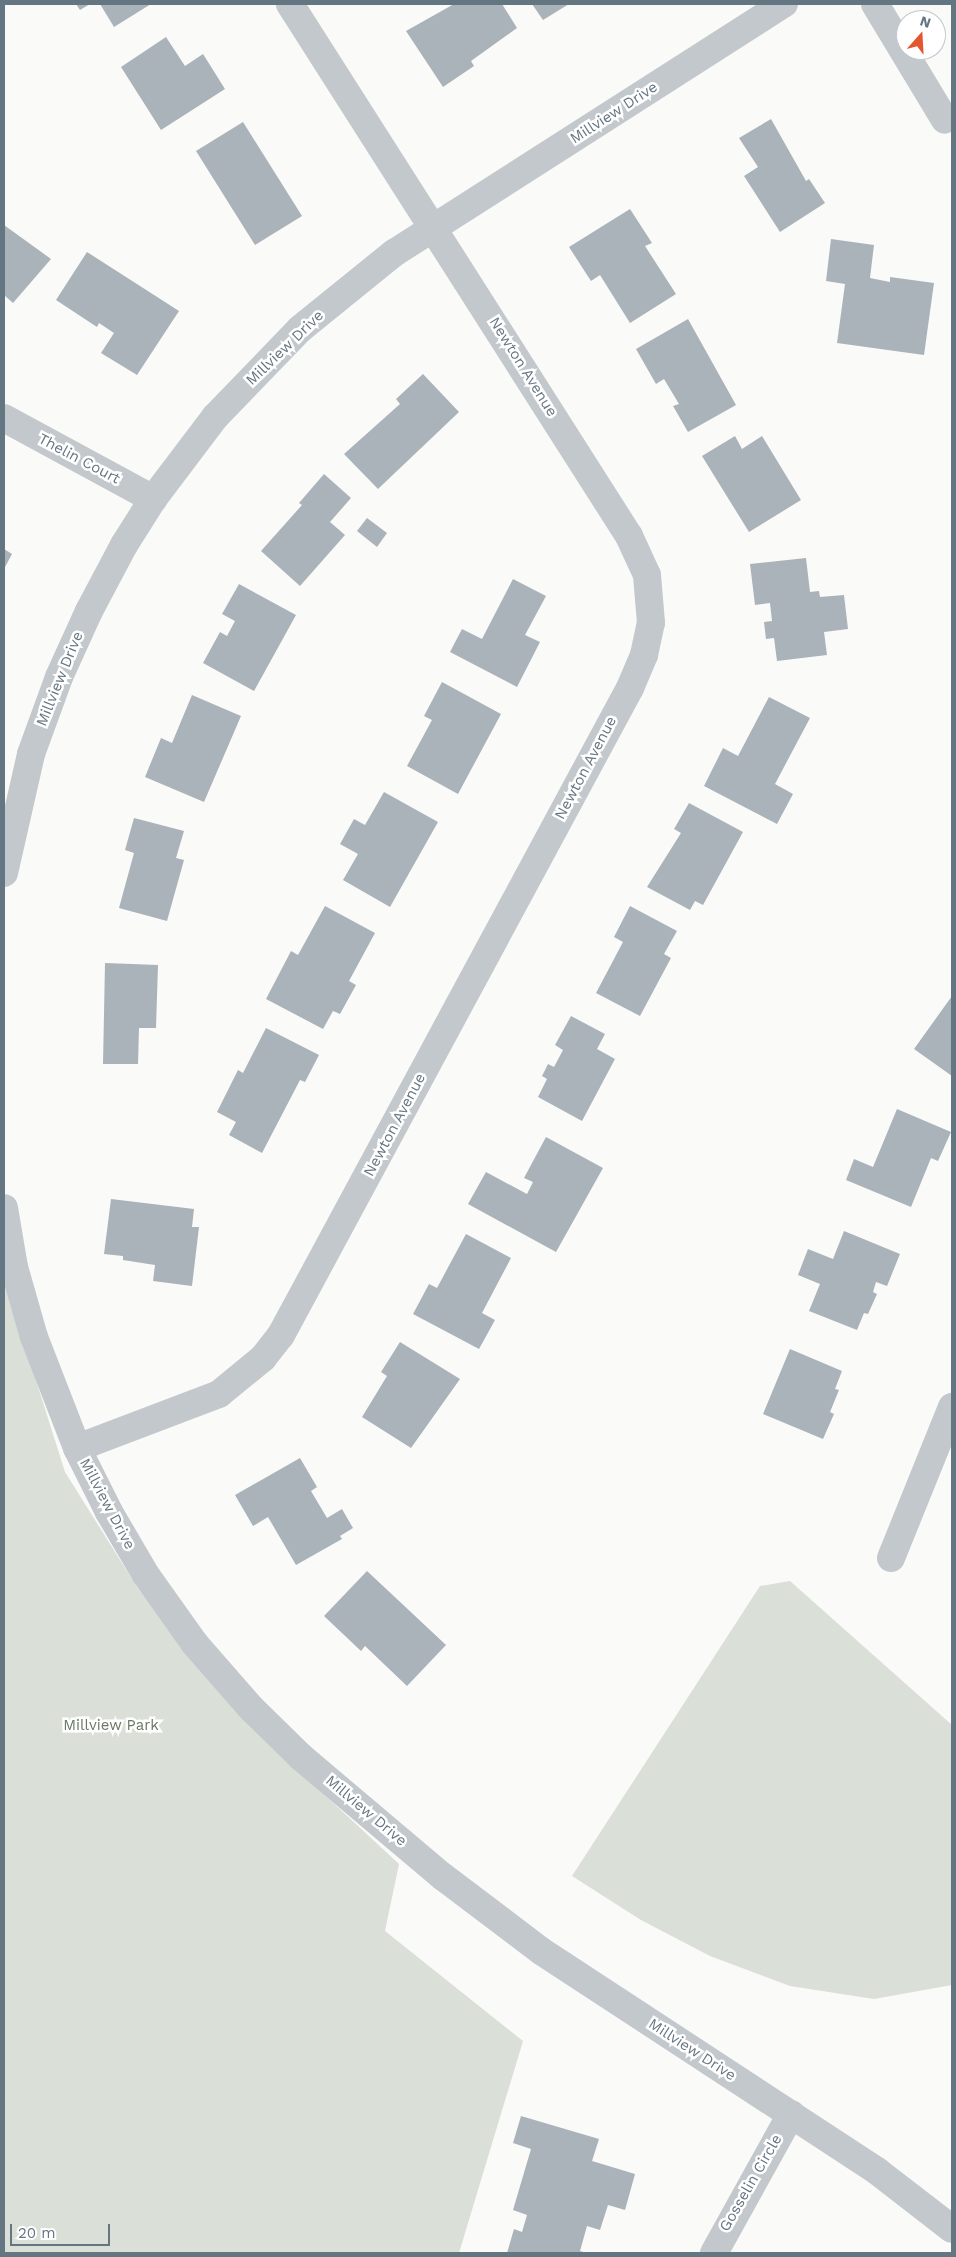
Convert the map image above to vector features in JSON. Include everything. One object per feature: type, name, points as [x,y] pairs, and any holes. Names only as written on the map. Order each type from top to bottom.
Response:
[{"type":"street","name":"Newton Avenue","points":[[78,1448],[219,1394],[262,1358],[281,1336],[630,688],[644,655],[651,623],[646,575],[629,536],[290,4]]},
{"type":"street","name":"Millview Drive","points":[[4,872],[31,754],[59,677],[89,611],[124,545],[153,499],[215,417],[300,329],[394,253],[435,229],[784,4]]},
{"type":"street","points":[[875,4],[945,120]]},
{"type":"street","name":"Thelin Court","points":[[4,418],[153,499]]},
{"type":"street","name":"Millview Drive","points":[[4,1208],[14,1267],[34,1337],[78,1448],[109,1512],[146,1574],[196,1644],[252,1709],[301,1757],[442,1876],[541,1952],[877,2171],[952,2229]]},
{"type":"street","points":[[891,1558],[952,1407]]},
{"type":"street","name":"Gosselin Circle","points":[[714,2253],[791,2114]]},
{"type":"green space","name":"Millview Park","points":[[4,1279],[65,1472],[137,1587],[247,1723],[399,1864],[385,1931],[523,2041],[459,2253],[4,2253]]},
{"type":"green space","points":[[790,1581],[952,1725],[952,1985],[874,1999],[790,1986],[710,1956],[641,1920],[572,1876],[760,1586]]},
{"type":"building","points":[[76,4],[90,4],[80,10]]},
{"type":"building","points":[[100,4],[151,4],[114,27]]},
{"type":"building","points":[[454,4],[502,4],[517,28],[471,61],[474,66],[443,87],[406,31]]},
{"type":"building","points":[[532,4],[569,4],[543,20]]},
{"type":"building","points":[[166,37],[185,66],[203,54],[225,89],[161,130],[121,67]]},
{"type":"building","points":[[771,119],[806,181],[809,179],[825,203],[780,232],[744,176],[758,167],[739,138]]},
{"type":"building","points":[[243,122],[302,216],[255,245],[196,151]]},
{"type":"building","points":[[630,209],[652,243],[645,246],[676,294],[630,323],[600,275],[591,281],[569,247]]},
{"type":"building","points":[[4,225],[51,259],[13,303],[4,295]]},
{"type":"building","points":[[831,239],[874,245],[870,278],[890,282],[890,277],[934,283],[924,355],[837,343],[845,284],[826,281]]},
{"type":"building","points":[[87,252],[179,311],[137,375],[101,353],[114,333],[99,323],[97,327],[56,300]]},
{"type":"building","points":[[688,319],[736,405],[688,432],[673,406],[679,404],[664,379],[656,384],[636,349]]},
{"type":"building","points":[[423,374],[459,412],[378,489],[344,454],[400,404],[396,399]]},
{"type":"building","points":[[735,436],[742,449],[762,436],[801,500],[749,532],[702,456]]},
{"type":"building","points":[[324,474],[351,498],[330,522],[345,535],[300,586],[261,551],[302,505],[299,503]]},
{"type":"building","points":[[367,518],[387,533],[377,547],[357,531]]},
{"type":"building","points":[[4,549],[12,554],[4,569]]},
{"type":"building","points":[[806,558],[810,592],[819,591],[820,597],[844,595],[848,629],[824,632],[827,655],[777,661],[774,638],[766,639],[764,622],[772,621],[770,603],[755,605],[750,564]]},
{"type":"building","points":[[513,579],[546,596],[525,635],[540,642],[517,687],[450,652],[462,629],[482,639]]},
{"type":"building","points":[[239,584],[296,615],[254,691],[203,663],[220,632],[227,636],[235,621],[222,614]]},
{"type":"building","points":[[442,682],[501,714],[458,794],[407,766],[432,720],[424,716]]},
{"type":"building","points":[[192,695],[241,716],[204,802],[145,777],[161,738],[172,743]]},
{"type":"building","points":[[769,697],[810,718],[775,784],[793,794],[777,824],[704,786],[723,748],[738,756]]},
{"type":"building","points":[[384,792],[438,822],[390,907],[343,880],[358,854],[340,844],[354,819],[365,825]]},
{"type":"building","points":[[689,803],[743,832],[703,905],[695,901],[690,910],[647,887],[681,833],[674,829]]},
{"type":"building","points":[[134,818],[184,831],[176,858],[184,860],[167,921],[119,908],[134,853],[125,850]]},
{"type":"building","points":[[325,906],[375,933],[349,981],[356,985],[340,1014],[333,1011],[323,1029],[266,999],[291,951],[298,955]]},
{"type":"building","points":[[630,906],[677,931],[664,954],[671,958],[640,1016],[596,993],[623,942],[614,937]]},
{"type":"building","points":[[105,963],[158,965],[156,1028],[139,1028],[138,1064],[103,1064]]},
{"type":"building","points":[[952,996],[952,1076],[914,1049]]},
{"type":"building","points":[[571,1016],[605,1034],[597,1049],[615,1059],[582,1121],[538,1097],[547,1079],[542,1076],[548,1064],[554,1067],[563,1050],[555,1045]]},
{"type":"building","points":[[266,1028],[319,1055],[305,1082],[300,1080],[262,1153],[229,1135],[236,1122],[217,1112],[238,1070],[243,1073]]},
{"type":"building","points":[[897,1109],[951,1132],[938,1161],[931,1158],[911,1207],[846,1180],[854,1159],[873,1167]]},
{"type":"building","points":[[546,1137],[603,1168],[556,1252],[468,1204],[486,1172],[527,1194],[533,1182],[524,1178]]},
{"type":"building","points":[[111,1199],[194,1209],[192,1227],[199,1227],[192,1286],[153,1281],[155,1265],[123,1260],[123,1256],[104,1254]]},
{"type":"building","points":[[844,1231],[900,1254],[887,1286],[876,1282],[873,1292],[877,1294],[868,1314],[864,1313],[857,1330],[809,1311],[820,1284],[798,1275],[808,1249],[833,1259]]},
{"type":"building","points":[[466,1234],[511,1258],[482,1313],[495,1320],[479,1349],[413,1314],[429,1284],[437,1288]]},
{"type":"building","points":[[400,1342],[460,1379],[411,1448],[362,1417],[387,1376],[381,1372]]},
{"type":"building","points":[[790,1349],[842,1371],[835,1389],[839,1390],[830,1412],[834,1414],[823,1439],[763,1414]]},
{"type":"building","points":[[300,1458],[317,1487],[311,1491],[327,1518],[342,1509],[353,1528],[340,1536],[342,1539],[296,1565],[268,1517],[253,1526],[235,1495]]},
{"type":"building","points":[[367,1571],[446,1645],[407,1686],[365,1646],[361,1651],[324,1616]]},
{"type":"building","points":[[521,2116],[599,2139],[592,2161],[635,2174],[625,2210],[608,2205],[600,2230],[587,2226],[580,2251],[587,2253],[507,2253],[514,2229],[522,2232],[527,2215],[513,2210],[531,2149],[513,2143]]}]
